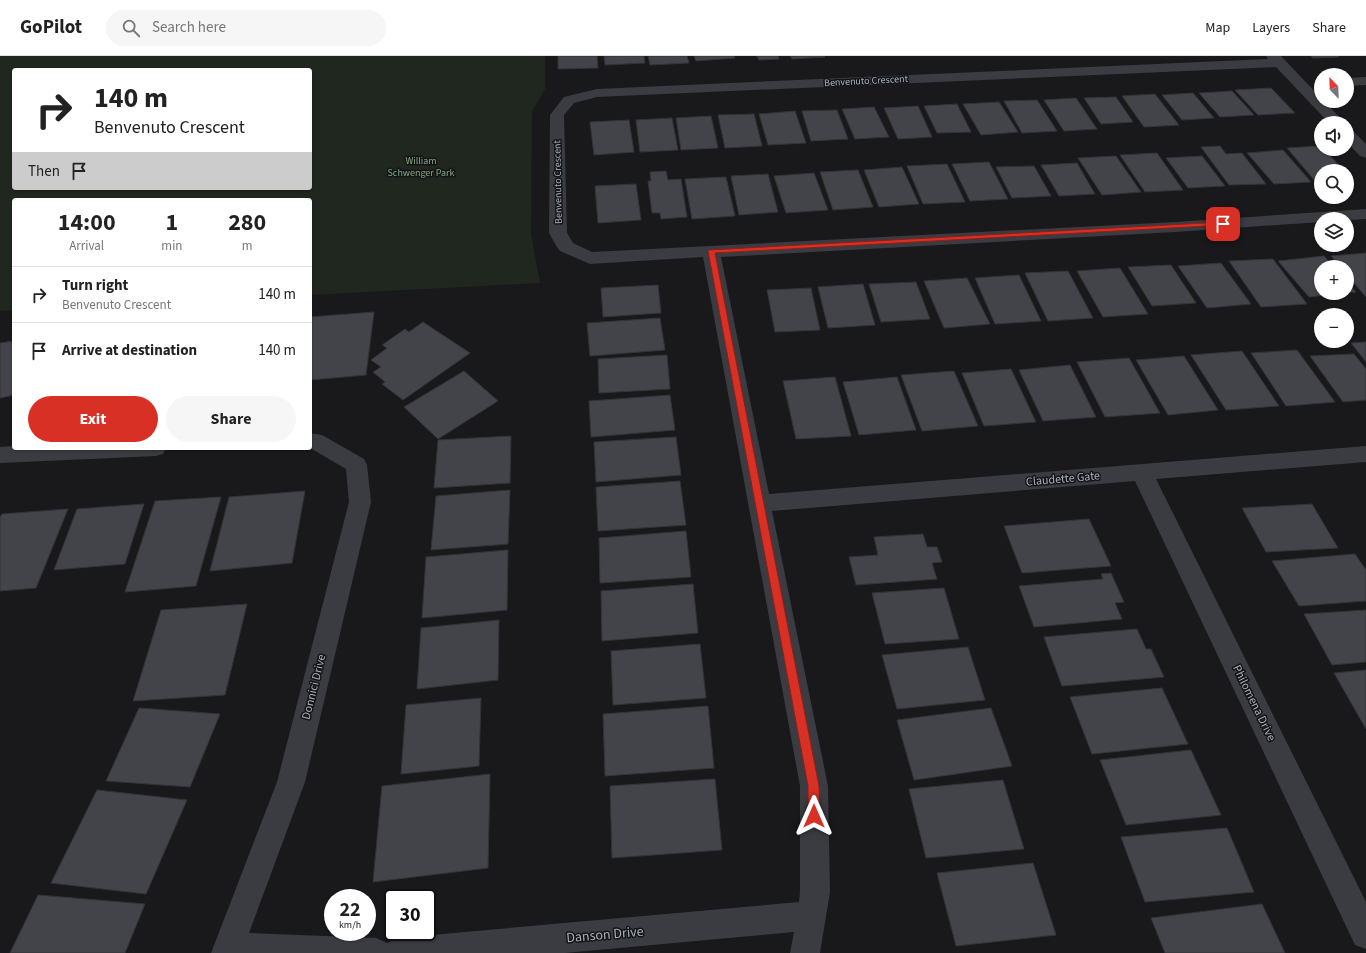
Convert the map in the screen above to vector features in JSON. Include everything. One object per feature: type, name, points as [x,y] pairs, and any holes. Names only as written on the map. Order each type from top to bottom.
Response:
[{"type":"street","points":[[1276,59],[1330,116]]},
{"type":"street","name":"Benvenuto Crescent","points":[[1276,59],[597,93],[569,100],[557,115],[558,233],[566,247],[590,258],[1175,227],[1366,214]]},
{"type":"street","points":[[1354,82],[1366,81]]},
{"type":"street","points":[[1301,85],[1314,84]]},
{"type":"street","points":[[1354,140],[1366,153]]},
{"type":"street","points":[[711,251],[814,786],[815,892],[805,953]]},
{"type":"street","name":"Donnici Drive","points":[[227,950],[291,782],[360,502],[356,465],[315,441],[312,441]]},
{"type":"street","points":[[0,455],[111,450]]},
{"type":"street","name":"Claudette Gate","points":[[760,503],[1366,454]]},
{"type":"street","name":"Philomena Drive","points":[[1142,473],[1366,934]]},
{"type":"street","name":"Danson Drive","points":[[398,953],[812,916]]},
{"type":"street","points":[[227,950],[376,953]]},
{"type":"green space","name":"William Schwenger Park","points":[[0,56],[545,56],[545,89],[532,111],[531,234],[540,283],[312,295],[312,198],[12,198],[12,310],[0,311]]},
{"type":"building","points":[[558,56],[597,56],[598,68],[558,69]]},
{"type":"building","points":[[604,56],[644,56],[645,63],[605,65]]},
{"type":"building","points":[[648,56],[687,56],[689,63],[650,65]]},
{"type":"building","points":[[694,56],[734,56],[735,58],[696,61]]},
{"type":"building","points":[[757,56],[778,56],[779,59],[759,60]]},
{"type":"building","points":[[790,56],[824,56],[825,57],[792,59]]},
{"type":"building","points":[[1311,56],[1338,56],[1339,57],[1313,58]]},
{"type":"building","points":[[1271,88],[1295,113],[1258,115],[1235,90]]},
{"type":"building","points":[[1232,91],[1254,115],[1220,117],[1199,93]]},
{"type":"building","points":[[1193,93],[1214,118],[1182,120],[1162,95]]},
{"type":"building","points":[[1155,94],[1179,125],[1144,127],[1122,96]]},
{"type":"building","points":[[1116,97],[1133,122],[1101,124],[1084,98]]},
{"type":"building","points":[[1076,98],[1097,129],[1064,131],[1044,100]]},
{"type":"building","points":[[1037,100],[1057,131],[1022,133],[1004,101]]},
{"type":"building","points":[[999,102],[1018,132],[981,135],[963,104]]},
{"type":"building","points":[[957,104],[971,132],[937,133],[924,106]]},
{"type":"building","points":[[918,106],[932,137],[898,139],[884,108]]},
{"type":"building","points":[[874,107],[889,137],[855,139],[842,109]]},
{"type":"building","points":[[837,110],[848,139],[811,141],[802,111]]},
{"type":"building","points":[[795,111],[806,143],[768,145],[759,114]]},
{"type":"building","points":[[754,114],[762,146],[725,148],[718,115]]},
{"type":"building","points":[[711,116],[718,148],[681,150],[676,118]]},
{"type":"building","points":[[672,118],[678,150],[640,152],[636,120]]},
{"type":"building","points":[[629,120],[634,152],[594,155],[590,122]]},
{"type":"building","points":[[1220,146],[1226,154],[1242,153],[1266,184],[1229,185],[1201,147]]},
{"type":"building","points":[[1314,146],[1314,156],[1330,156],[1338,164],[1314,164],[1314,180],[1287,148]]},
{"type":"building","points":[[1283,150],[1311,182],[1274,184],[1247,153]]},
{"type":"building","points":[[1157,153],[1183,190],[1145,192],[1120,155]]},
{"type":"building","points":[[1116,156],[1141,192],[1102,195],[1078,158]]},
{"type":"building","points":[[1202,156],[1225,186],[1188,188],[1166,158]]},
{"type":"building","points":[[989,162],[1008,199],[970,201],[952,164]]},
{"type":"building","points":[[1077,163],[1095,194],[1059,196],[1041,165]]},
{"type":"building","points":[[947,164],[965,202],[923,204],[907,166]]},
{"type":"building","points":[[1034,166],[1051,196],[1012,198],[996,167]]},
{"type":"building","points":[[902,167],[919,204],[879,207],[864,170]]},
{"type":"building","points":[[858,170],[873,207],[833,210],[820,172]]},
{"type":"building","points":[[666,171],[668,180],[681,179],[687,217],[661,219],[660,213],[652,213],[648,181],[651,181],[650,172]]},
{"type":"building","points":[[814,173],[828,210],[786,213],[774,176]]},
{"type":"building","points":[[768,174],[778,212],[739,215],[731,176]]},
{"type":"building","points":[[726,177],[735,216],[692,219],[685,179]]},
{"type":"building","points":[[636,184],[641,220],[598,223],[595,186]]},
{"type":"building","points":[[1366,253],[1366,297],[1354,283],[1354,260],[1335,260],[1331,256]]},
{"type":"building","points":[[1324,256],[1328,260],[1314,260],[1314,296],[1309,297],[1278,261]]},
{"type":"building","points":[[1273,259],[1307,304],[1261,307],[1229,261]]},
{"type":"building","points":[[1221,263],[1251,304],[1207,308],[1178,266]]},
{"type":"building","points":[[1171,265],[1196,303],[1152,306],[1128,267]]},
{"type":"building","points":[[1120,268],[1148,314],[1103,317],[1077,271]]},
{"type":"building","points":[[1068,271],[1093,318],[1048,321],[1025,273]]},
{"type":"building","points":[[1019,275],[1041,321],[995,324],[975,278]]},
{"type":"building","points":[[967,278],[990,324],[944,328],[924,281]]},
{"type":"building","points":[[916,282],[930,319],[881,322],[869,284]]},
{"type":"building","points":[[863,284],[875,325],[828,328],[818,287]]},
{"type":"building","points":[[658,285],[661,313],[603,317],[601,288]]},
{"type":"building","points":[[811,288],[820,330],[775,332],[767,290]]},
{"type":"building","points":[[374,312],[366,375],[312,380],[312,317]]},
{"type":"building","points":[[660,318],[665,350],[590,356],[587,323]]},
{"type":"building","points":[[423,322],[470,353],[403,400],[382,384],[385,382],[373,372],[381,367],[371,360],[387,348],[382,345],[405,329],[409,332]]},
{"type":"building","points":[[12,341],[12,395],[0,398],[0,343]]},
{"type":"building","points":[[1366,342],[1366,362],[1354,347],[1354,343]]},
{"type":"building","points":[[1297,350],[1335,402],[1286,406],[1251,353]]},
{"type":"building","points":[[1242,351],[1279,406],[1226,410],[1191,355]]},
{"type":"building","points":[[1354,354],[1366,369],[1366,400],[1343,402],[1310,356]]},
{"type":"building","points":[[667,355],[670,389],[599,393],[598,359]]},
{"type":"building","points":[[1184,356],[1218,410],[1168,415],[1136,360]]},
{"type":"building","points":[[1129,358],[1160,413],[1105,417],[1077,362]]},
{"type":"building","points":[[1070,365],[1096,417],[1043,421],[1019,370]]},
{"type":"building","points":[[1011,369],[1036,422],[984,426],[962,373]]},
{"type":"building","points":[[464,371],[498,401],[438,439],[404,407]]},
{"type":"building","points":[[954,371],[978,426],[922,431],[901,375]]},
{"type":"building","points":[[835,377],[851,436],[796,439],[783,381]]},
{"type":"building","points":[[897,377],[916,430],[859,435],[843,382]]},
{"type":"building","points":[[670,395],[675,430],[591,437],[589,401]]},
{"type":"building","points":[[511,436],[510,483],[434,488],[438,440]]},
{"type":"building","points":[[676,437],[681,475],[596,482],[594,442]]},
{"type":"building","points":[[680,481],[686,525],[598,531],[596,487]]},
{"type":"building","points":[[510,490],[508,544],[431,550],[436,496]]},
{"type":"building","points":[[305,491],[292,563],[210,571],[229,497]]},
{"type":"building","points":[[221,497],[196,586],[125,592],[155,501]]},
{"type":"building","points":[[144,504],[125,564],[54,570],[77,509]]},
{"type":"building","points":[[1312,504],[1338,548],[1266,552],[1242,508]]},
{"type":"building","points":[[68,509],[36,588],[0,591],[0,517],[2,514]]},
{"type":"building","points":[[1089,519],[1111,566],[1022,573],[1004,526]]},
{"type":"building","points":[[686,531],[691,577],[600,583],[599,538]]},
{"type":"building","points":[[923,534],[927,547],[937,547],[942,562],[932,563],[937,579],[856,585],[849,557],[878,555],[874,537]]},
{"type":"building","points":[[508,550],[507,610],[422,618],[426,557]]},
{"type":"building","points":[[1355,554],[1366,570],[1366,601],[1299,606],[1272,561]]},
{"type":"building","points":[[1111,573],[1124,602],[1115,603],[1122,619],[1034,627],[1019,586],[1103,579],[1101,574]]},
{"type":"building","points":[[693,584],[698,633],[602,641],[601,591]]},
{"type":"building","points":[[944,588],[959,639],[885,644],[872,593]]},
{"type":"building","points":[[247,604],[225,695],[133,701],[161,610]]},
{"type":"building","points":[[1366,610],[1366,662],[1332,665],[1304,614]]},
{"type":"building","points":[[499,620],[498,680],[417,689],[421,628]]},
{"type":"building","points":[[1137,629],[1146,649],[1151,649],[1164,677],[1062,686],[1044,637]]},
{"type":"building","points":[[700,644],[706,698],[613,705],[611,651]]},
{"type":"building","points":[[968,647],[985,700],[897,709],[882,655]]},
{"type":"building","points":[[1366,670],[1366,729],[1334,673]]},
{"type":"building","points":[[1162,688],[1188,744],[1092,754],[1070,697]]},
{"type":"building","points":[[481,698],[479,766],[401,774],[406,705]]},
{"type":"building","points":[[708,706],[714,768],[605,776],[603,714]]},
{"type":"building","points":[[139,708],[220,714],[190,787],[106,781]]},
{"type":"building","points":[[991,708],[1012,766],[914,780],[897,720]]},
{"type":"building","points":[[1191,750],[1221,815],[1126,825],[1100,760]]},
{"type":"building","points":[[490,774],[488,868],[373,882],[382,786]]},
{"type":"building","points":[[715,779],[722,850],[612,858],[610,786]]},
{"type":"building","points":[[1003,780],[1024,849],[926,858],[909,789]]},
{"type":"building","points":[[97,790],[187,800],[146,894],[51,883]]},
{"type":"building","points":[[1227,828],[1254,892],[1145,902],[1121,837]]},
{"type":"building","points":[[1033,863],[1056,935],[956,946],[937,873]]},
{"type":"building","points":[[38,895],[145,904],[125,953],[10,953]]},
{"type":"building","points":[[1262,904],[1285,953],[1165,953],[1151,918]]},
{"type":"route","points":[[814,816],[814,786],[711,251],[1223,224]]}]
